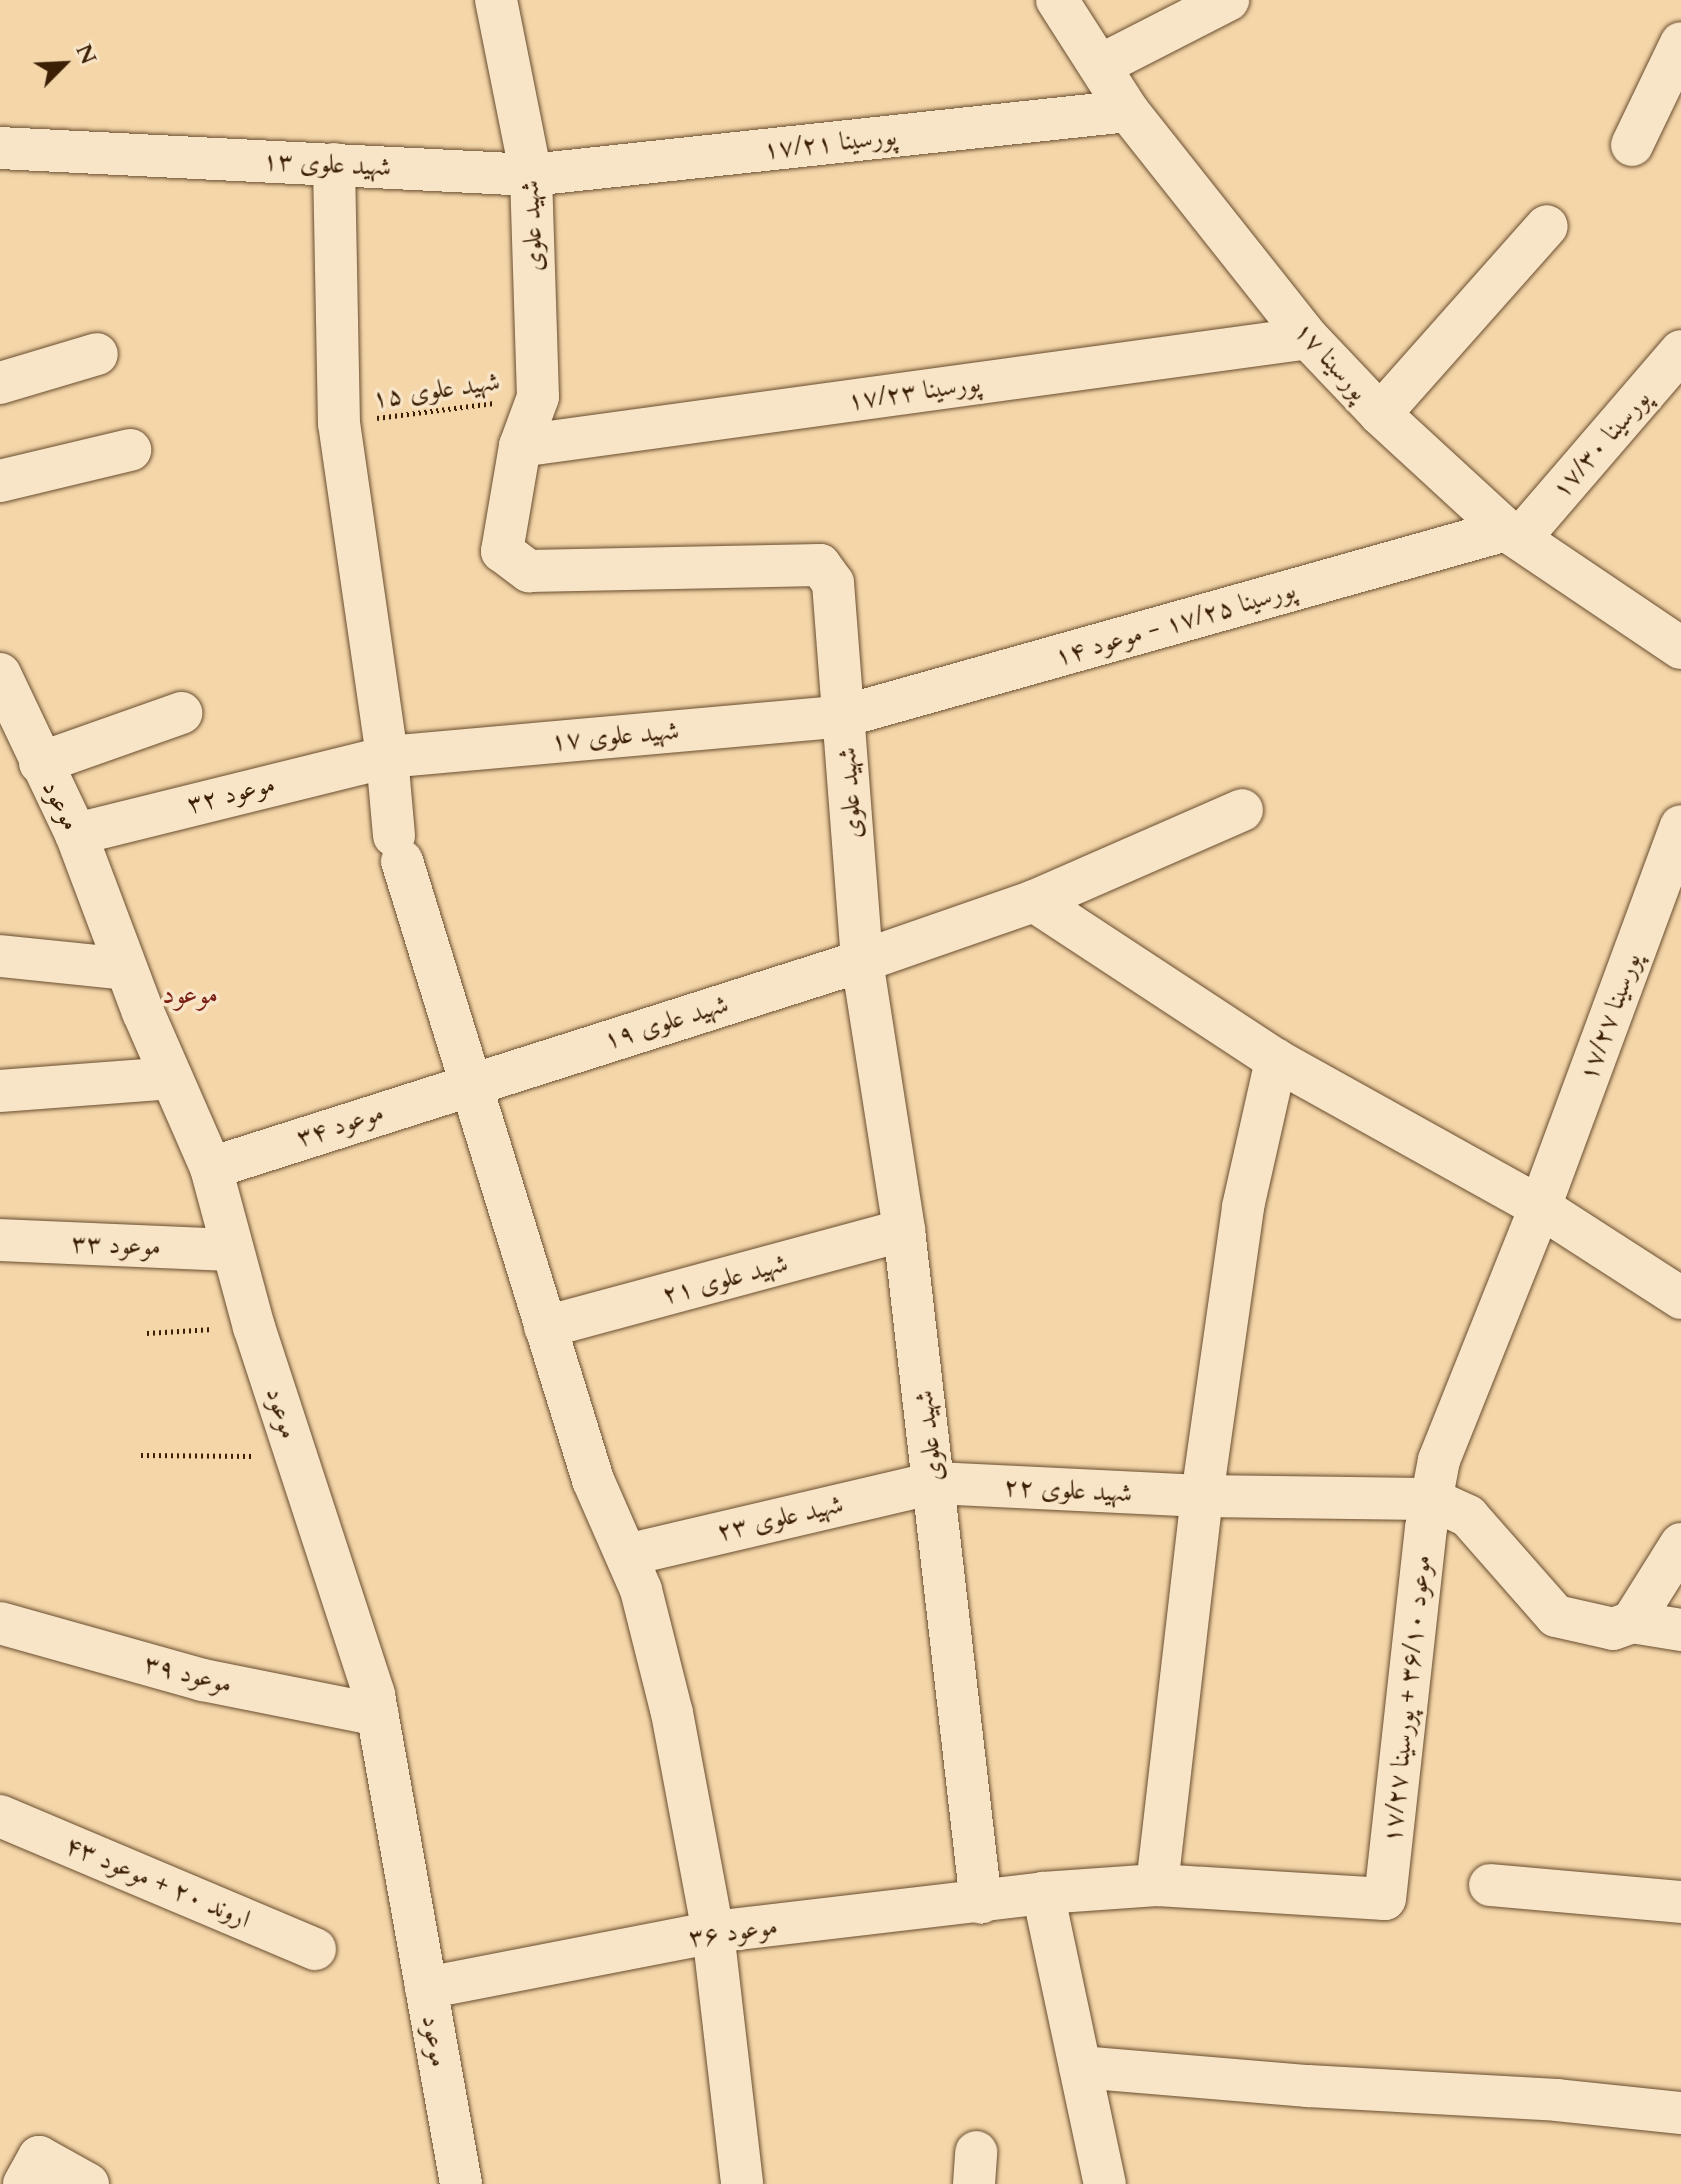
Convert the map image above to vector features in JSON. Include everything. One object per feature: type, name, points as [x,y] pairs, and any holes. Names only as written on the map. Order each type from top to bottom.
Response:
[{"type":"street","name":"پورسینا ۱۷","points":[[1057,0],[1128,111],[1308,338],[1380,414],[1514,534],[1681,648]]},
{"type":"street","points":[[1101,65],[1228,0]]},
{"type":"street","name":"شهید علوی","points":[[500,1],[531,175],[538,397],[520,446],[502,551],[529,571],[820,565],[833,583],[862,961],[904,1230],[981,1903]]},
{"type":"street","points":[[1632,145],[1681,43]]},
{"type":"street","name":"پورسینا ۱۷/۲۱","points":[[531,175],[1128,111]]},
{"type":"street","name":"شهید علوی ۱۳","points":[[0,148],[531,175]]},
{"type":"street","points":[[334,164],[339,423],[398,848],[593,1480],[641,1590],[672,1713],[713,1932],[742,2184]]},
{"type":"street","points":[[1380,414],[1547,226]]},
{"type":"street","name":"پورسینا ۱۷/۲۳","points":[[520,446],[1308,338]]},
{"type":"street","name":"پورسینا ۱۷/۳۰","points":[[1514,534],[1681,351]]},
{"type":"street","points":[[0,383],[97,354]]},
{"type":"street","points":[[0,481],[130,450]]},
{"type":"street","name":"پورسینا ۱۷/۲۵ - موعود ۱۴","points":[[844,716],[1514,534]]},
{"type":"street","name":"موعود","points":[[0,674],[23,744],[76,834],[126,969],[211,1168],[254,1327],[378,1715],[461,2184]]},
{"type":"street","points":[[23,744],[181,713]]},
{"type":"street","name":"شهید علوی ۱۷","points":[[387,757],[844,716]]},
{"type":"street","name":"موعود ۳۲","points":[[76,834],[387,757]]},
{"type":"street","name":"شهید علوی ۱۹","points":[[469,1083],[862,961],[1034,901],[1242,810]]},
{"type":"street","name":"پورسینا ۱۷/۲۷","points":[[1431,1499],[1439,1460],[1540,1207],[1681,826]]},
{"type":"street","points":[[1034,901],[1276,1060],[1540,1207],[1679,1293]]},
{"type":"street","points":[[0,956],[126,969]]},
{"type":"street","points":[[1157,1885],[1202,1496],[1243,1207],[1276,1060]]},
{"type":"street","points":[[0,1091],[172,1078]]},
{"type":"street","name":"موعود ۳۴","points":[[211,1168],[469,1083]]},
{"type":"street","name":"شهید علوی ۲۱","points":[[545,1327],[904,1230]]},
{"type":"street","name":"موعود ۳۳","points":[[0,1240],[232,1250]]},
{"type":"street","name":"شهید علوی ۲۲","points":[[935,1483],[1202,1496],[1431,1499]]},
{"type":"street","name":"شهید علوی ۲۳","points":[[627,1555],[935,1483]]},
{"type":"street","points":[[1431,1499],[1468,1516],[1556,1616],[1613,1629],[1632,1622],[1681,1630]]},
{"type":"street","name":"موعود ۳۶/۱۰ + پورسینا ۱۷/۲۷","points":[[1385,1899],[1431,1499]]},
{"type":"street","points":[[1632,1622],[1681,1544]]},
{"type":"street","name":"موعود ۳۹","points":[[0,1623],[203,1680],[378,1715]]},
{"type":"street","name":"اروند ۲۰ + موعود ۴۳","points":[[0,1816],[315,1949]]},
{"type":"street","name":"موعود ۳۶","points":[[426,1988],[713,1932],[981,1903],[1043,1893],[1157,1885],[1385,1899]]},
{"type":"street","points":[[1490,1885],[1681,1902]]},
{"type":"street","points":[[1043,1893],[1105,2184]]},
{"type":"street","points":[[1080,2067],[1308,2086],[1557,2100],[1681,2113]]},
{"type":"street","points":[[31,2171],[88,2184]]},
{"type":"path","name":"شهید علوی ۱۵","points":[[339,423],[538,397]]},
{"type":"path","points":[[147,1333],[254,1327]]},
{"type":"path","points":[[141,1455],[296,1457]]},
{"type":"district","name":"موعود","points":[[190,994]]}]
